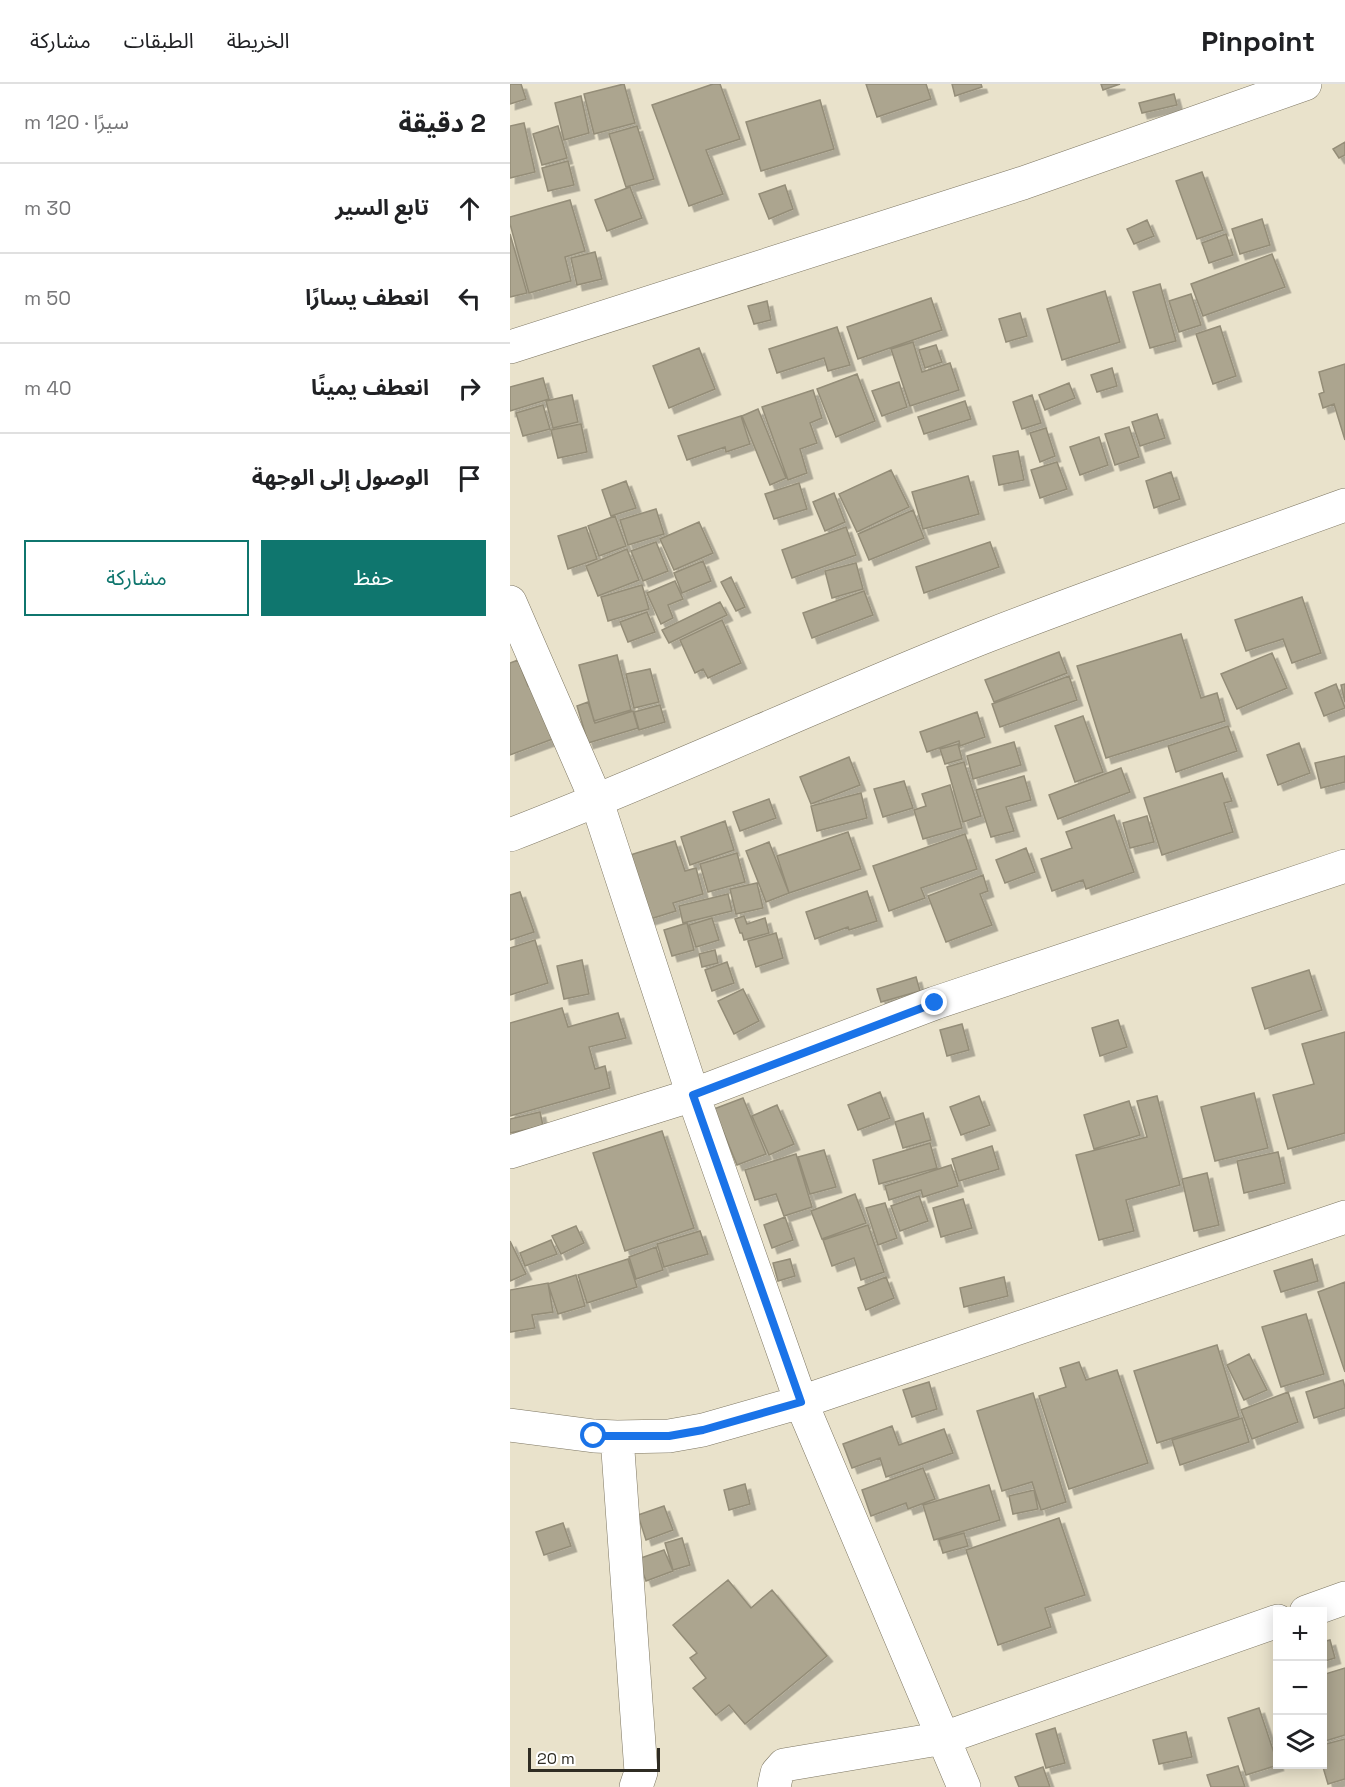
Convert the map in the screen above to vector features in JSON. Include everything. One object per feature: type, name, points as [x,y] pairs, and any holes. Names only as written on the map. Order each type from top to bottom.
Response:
[{"type":"street","points":[[510,347],[1023,183],[1305,84]]},
{"type":"street","points":[[510,835],[597,802],[790,717],[987,636],[1345,505]]},
{"type":"street","points":[[510,602],[597,802],[693,1095],[801,1402],[964,1787]]},
{"type":"street","points":[[510,1152],[693,1095],[935,1003],[1345,866]]},
{"type":"street","points":[[510,1425],[617,1437],[669,1436],[703,1430],[801,1402],[1345,1217]]},
{"type":"street","points":[[617,1437],[641,1772],[636,1787]]},
{"type":"street","points":[[1318,1607],[1345,1598]]},
{"type":"street","points":[[774,1787],[777,1773],[784,1766],[944,1738],[1273,1623]]},
{"type":"building","points":[[510,84],[521,84],[526,99],[510,104]]},
{"type":"building","points":[[624,84],[635,123],[594,134],[584,94]]},
{"type":"building","points":[[713,84],[720,84],[740,139],[706,150],[723,194],[689,206],[652,105]]},
{"type":"building","points":[[866,84],[926,84],[931,99],[877,117]]},
{"type":"building","points":[[952,84],[981,84],[982,87],[955,96]]},
{"type":"building","points":[[1101,84],[1120,84],[1103,90]]},
{"type":"building","points":[[1174,94],[1177,105],[1142,113],[1139,103]]},
{"type":"building","points":[[581,96],[589,133],[564,140],[555,103]]},
{"type":"building","points":[[820,100],[834,149],[761,171],[746,122]]},
{"type":"building","points":[[524,123],[535,172],[510,178],[510,126]]},
{"type":"building","points":[[558,126],[567,158],[542,165],[533,134]]},
{"type":"building","points":[[637,126],[654,179],[626,187],[609,134]]},
{"type":"building","points":[[1345,142],[1345,155],[1339,158],[1333,149]]},
{"type":"building","points":[[568,161],[574,185],[548,191],[542,168]]},
{"type":"building","points":[[1202,172],[1223,230],[1197,239],[1176,181]]},
{"type":"building","points":[[785,185],[793,209],[769,219],[759,194]]},
{"type":"building","points":[[630,187],[642,218],[607,231],[595,200]]},
{"type":"building","points":[[570,200],[585,251],[565,257],[571,281],[529,293],[510,217]]},
{"type":"building","points":[[1262,219],[1270,245],[1240,254],[1232,229]]},
{"type":"building","points":[[1147,220],[1154,236],[1134,244],[1127,229]]},
{"type":"building","points":[[510,234],[527,293],[510,297]]},
{"type":"building","points":[[1226,234],[1233,255],[1209,263],[1202,243]]},
{"type":"building","points":[[595,252],[602,279],[577,285],[571,258]]},
{"type":"building","points":[[1272,254],[1285,287],[1203,316],[1191,284]]},
{"type":"building","points":[[1160,284],[1176,341],[1150,348],[1133,292]]},
{"type":"building","points":[[1105,291],[1120,342],[1062,360],[1047,309]]},
{"type":"building","points":[[1191,294],[1201,325],[1179,332],[1169,301]]},
{"type":"building","points":[[931,298],[942,330],[858,359],[847,327]]},
{"type":"building","points":[[767,301],[771,320],[754,324],[748,306]]},
{"type":"building","points":[[1020,313],[1027,336],[1006,342],[999,319]]},
{"type":"building","points":[[1220,326],[1236,376],[1213,384],[1196,334]]},
{"type":"building","points":[[837,327],[850,365],[828,371],[824,358],[777,373],[769,349]]},
{"type":"building","points":[[913,342],[922,372],[950,363],[959,390],[910,406],[891,349]]},
{"type":"building","points":[[936,345],[942,362],[925,368],[919,350]]},
{"type":"building","points":[[699,348],[715,389],[669,408],[653,366]]},
{"type":"building","points":[[1345,364],[1345,440],[1334,404],[1323,408],[1319,394],[1324,392],[1319,372]]},
{"type":"building","points":[[1112,368],[1117,386],[1097,392],[1091,375]]},
{"type":"building","points":[[857,374],[875,421],[836,437],[817,389]]},
{"type":"building","points":[[543,378],[549,399],[510,411],[510,387]]},
{"type":"building","points":[[899,382],[907,407],[882,416],[872,391]]},
{"type":"building","points":[[1069,383],[1075,398],[1045,410],[1039,395]]},
{"type":"building","points":[[813,390],[822,418],[810,423],[817,443],[800,449],[807,473],[788,480],[762,407]]},
{"type":"building","points":[[572,395],[578,422],[553,428],[546,401]]},
{"type":"building","points":[[1032,395],[1041,423],[1022,429],[1013,402]]},
{"type":"building","points":[[965,401],[971,419],[924,434],[918,417]]},
{"type":"building","points":[[543,405],[550,429],[523,436],[516,413]]},
{"type":"building","points":[[758,409],[786,478],[770,485],[742,416]]},
{"type":"building","points":[[1157,414],[1165,438],[1140,446],[1132,422]]},
{"type":"building","points":[[741,416],[750,444],[726,452],[725,447],[687,460],[678,436]]},
{"type":"building","points":[[581,424],[587,452],[558,458],[551,430]]},
{"type":"building","points":[[1129,427],[1139,457],[1115,465],[1105,434]]},
{"type":"building","points":[[1046,428],[1055,456],[1040,462],[1030,433]]},
{"type":"building","points":[[1099,437],[1108,465],[1080,475],[1070,447]]},
{"type":"building","points":[[1018,451],[1024,480],[999,485],[993,456]]},
{"type":"building","points":[[1057,462],[1067,489],[1040,498],[1031,470]]},
{"type":"building","points":[[891,470],[909,507],[857,532],[839,494]]},
{"type":"building","points":[[1171,472],[1180,499],[1154,508],[1146,481]]},
{"type":"building","points":[[968,476],[979,514],[923,529],[912,492]]},
{"type":"building","points":[[626,481],[636,508],[611,516],[602,490]]},
{"type":"building","points":[[799,483],[807,509],[774,519],[765,494]]},
{"type":"building","points":[[834,493],[845,522],[825,531],[813,502]]},
{"type":"building","points":[[656,509],[664,534],[628,545],[620,520]]},
{"type":"building","points":[[913,510],[924,538],[869,560],[858,534]]},
{"type":"building","points":[[615,516],[626,546],[599,556],[588,526]]},
{"type":"building","points":[[699,522],[713,553],[674,570],[660,539]]},
{"type":"building","points":[[586,527],[597,559],[568,569],[558,536]]},
{"type":"building","points":[[846,527],[856,555],[792,578],[782,550]]},
{"type":"building","points":[[656,542],[668,571],[643,581],[631,551]]},
{"type":"building","points":[[990,542],[999,567],[924,593],[916,567]]},
{"type":"building","points":[[627,549],[639,580],[598,596],[586,566]]},
{"type":"building","points":[[703,561],[711,581],[682,593],[674,573]]},
{"type":"building","points":[[856,563],[863,589],[832,598],[825,571]]},
{"type":"building","points":[[731,577],[745,607],[736,611],[721,582]]},
{"type":"building","points":[[675,581],[683,599],[668,605],[673,618],[661,624],[647,593]]},
{"type":"building","points":[[642,585],[649,609],[608,621],[601,597]]},
{"type":"building","points":[[864,591],[873,615],[812,638],[803,613]]},
{"type":"building","points":[[1302,597],[1321,653],[1292,663],[1283,639],[1246,651],[1235,620]]},
{"type":"building","points":[[720,602],[727,615],[669,643],[662,630]]},
{"type":"building","points":[[647,612],[655,632],[628,642],[620,622]]},
{"type":"building","points":[[722,620],[741,663],[708,678],[703,669],[695,673],[680,640]]},
{"type":"building","points":[[1181,634],[1201,698],[1217,693],[1225,721],[1106,758],[1077,666]]},
{"type":"building","points":[[1059,652],[1067,673],[994,702],[985,680]]},
{"type":"building","points":[[1272,653],[1287,688],[1237,709],[1221,674]]},
{"type":"building","points":[[617,655],[631,710],[594,721],[579,665]]},
{"type":"building","points":[[518,660],[528,686],[538,681],[558,737],[510,755],[510,663]]},
{"type":"building","points":[[650,669],[659,702],[634,708],[626,674]]},
{"type":"building","points":[[1069,676],[1077,700],[1000,727],[992,704]]},
{"type":"building","points":[[1336,684],[1345,708],[1324,716],[1315,693]]},
{"type":"building","points":[[1345,684],[1345,702],[1341,685]]},
{"type":"building","points":[[588,702],[595,723],[633,711],[638,728],[588,743],[577,706]]},
{"type":"building","points":[[660,705],[665,722],[639,730],[634,712]]},
{"type":"building","points":[[977,712],[985,737],[960,746],[959,741],[927,752],[920,732]]},
{"type":"building","points":[[1083,716],[1103,772],[1075,782],[1055,726]]},
{"type":"building","points":[[1228,726],[1237,751],[1176,772],[1168,746]]},
{"type":"building","points":[[1014,742],[1021,765],[973,779],[967,756]]},
{"type":"building","points":[[1299,743],[1310,773],[1278,785],[1267,755]]},
{"type":"building","points":[[958,744],[962,759],[945,764],[940,749]]},
{"type":"building","points":[[1345,756],[1345,782],[1321,788],[1315,763]]},
{"type":"building","points":[[849,757],[860,785],[811,804],[800,777]]},
{"type":"building","points":[[964,762],[981,816],[963,822],[947,767]]},
{"type":"building","points":[[1121,768],[1130,792],[1058,819],[1049,795]]},
{"type":"building","points":[[1222,773],[1232,801],[1224,803],[1233,832],[1162,855],[1144,798]]},
{"type":"building","points":[[1024,776],[1031,800],[1006,807],[1014,831],[991,837],[976,790]]},
{"type":"building","points":[[904,781],[913,808],[883,817],[874,789]]},
{"type":"building","points":[[950,785],[962,828],[923,839],[914,810],[926,806],[922,794]]},
{"type":"building","points":[[861,793],[867,818],[817,831],[811,806]]},
{"type":"building","points":[[769,799],[776,818],[740,831],[733,812]]},
{"type":"building","points":[[1114,815],[1134,872],[1086,889],[1083,880],[1052,891],[1041,859],[1072,848],[1066,832]]},
{"type":"building","points":[[1147,816],[1154,842],[1130,848],[1123,823]]},
{"type":"building","points":[[725,821],[734,850],[690,865],[681,837]]},
{"type":"building","points":[[848,832],[861,869],[789,893],[777,856]]},
{"type":"building","points":[[965,834],[977,869],[921,888],[925,898],[889,911],[873,866]]},
{"type":"building","points":[[675,841],[685,871],[696,868],[703,894],[673,903],[676,911],[647,920],[627,856]]},
{"type":"building","points":[[769,842],[789,893],[766,902],[746,851]]},
{"type":"building","points":[[1026,848],[1035,872],[1005,883],[996,860]]},
{"type":"building","points":[[737,853],[745,882],[708,892],[700,864]]},
{"type":"building","points":[[983,875],[988,891],[980,894],[992,925],[946,942],[928,896]]},
{"type":"building","points":[[757,883],[763,908],[736,914],[730,889]]},
{"type":"building","points":[[867,891],[877,921],[849,930],[848,927],[815,939],[806,912]]},
{"type":"building","points":[[520,892],[534,932],[510,940],[510,895]]},
{"type":"building","points":[[728,894],[732,911],[683,923],[679,906]]},
{"type":"building","points":[[744,916],[747,924],[765,918],[769,933],[744,940],[735,919]]},
{"type":"building","points":[[712,918],[719,940],[696,947],[689,925]]},
{"type":"building","points":[[687,923],[694,950],[672,956],[664,930]]},
{"type":"building","points":[[776,933],[783,958],[756,967],[748,941]]},
{"type":"building","points":[[535,940],[548,983],[510,995],[510,948]]},
{"type":"building","points":[[715,950],[718,963],[702,967],[699,954]]},
{"type":"building","points":[[582,960],[589,994],[564,999],[557,966]]},
{"type":"building","points":[[727,962],[734,983],[712,991],[705,970]]},
{"type":"building","points":[[1309,970],[1322,1010],[1265,1029],[1252,988]]},
{"type":"building","points":[[916,977],[920,991],[881,1002],[877,989]]},
{"type":"building","points":[[743,989],[759,1021],[734,1034],[718,1001]]},
{"type":"building","points":[[562,1008],[568,1027],[618,1013],[626,1038],[589,1047],[595,1069],[605,1066],[610,1088],[510,1116],[510,1023]]},
{"type":"building","points":[[1118,1020],[1127,1047],[1100,1056],[1092,1028]]},
{"type":"building","points":[[962,1024],[969,1050],[947,1056],[940,1030]]},
{"type":"building","points":[[1345,1032],[1345,1133],[1288,1149],[1273,1095],[1314,1084],[1302,1044]]},
{"type":"building","points":[[880,1092],[890,1118],[858,1130],[848,1105]]},
{"type":"building","points":[[1254,1093],[1268,1148],[1215,1161],[1201,1107]]},
{"type":"building","points":[[979,1096],[990,1125],[961,1135],[950,1107]]},
{"type":"building","points":[[1157,1096],[1180,1185],[1126,1200],[1134,1231],[1099,1240],[1076,1155],[1147,1137],[1137,1101]]},
{"type":"building","points":[[743,1098],[766,1154],[737,1165],[714,1109]]},
{"type":"building","points":[[1129,1101],[1140,1135],[1094,1149],[1084,1115]]},
{"type":"building","points":[[777,1105],[794,1144],[769,1155],[752,1116]]},
{"type":"building","points":[[540,1112],[543,1126],[510,1133],[510,1119]]},
{"type":"building","points":[[923,1113],[931,1140],[903,1148],[895,1122]]},
{"type":"building","points":[[662,1131],[694,1228],[625,1251],[593,1153]]},
{"type":"building","points":[[930,1143],[937,1168],[879,1184],[873,1160]]},
{"type":"building","points":[[992,1146],[999,1169],[959,1181],[952,1159]]},
{"type":"building","points":[[824,1150],[836,1187],[810,1194],[798,1157]]},
{"type":"building","points":[[1278,1152],[1285,1183],[1244,1193],[1237,1161]]},
{"type":"building","points":[[796,1154],[812,1207],[784,1216],[776,1194],[755,1200],[745,1170]]},
{"type":"building","points":[[951,1165],[958,1186],[923,1197],[921,1190],[889,1200],[885,1186]]},
{"type":"building","points":[[1207,1173],[1219,1225],[1194,1231],[1182,1179]]},
{"type":"building","points":[[855,1194],[866,1223],[822,1239],[811,1211]]},
{"type":"building","points":[[919,1196],[928,1221],[900,1231],[891,1206]]},
{"type":"building","points":[[963,1199],[972,1228],[941,1237],[933,1208]]},
{"type":"building","points":[[885,1203],[897,1238],[878,1245],[866,1208]]},
{"type":"building","points":[[785,1217],[793,1240],[772,1248],[764,1225]]},
{"type":"building","points":[[868,1225],[884,1272],[861,1280],[854,1258],[832,1266],[823,1240]]},
{"type":"building","points":[[576,1226],[584,1243],[561,1254],[552,1236]]},
{"type":"building","points":[[700,1231],[708,1254],[664,1267],[657,1244]]},
{"type":"building","points":[[551,1240],[557,1254],[525,1266],[520,1253]]},
{"type":"building","points":[[510,1241],[526,1274],[510,1281]]},
{"type":"building","points":[[656,1247],[663,1270],[636,1279],[629,1257]]},
{"type":"building","points":[[628,1259],[637,1287],[587,1303],[578,1275]]},
{"type":"building","points":[[790,1259],[795,1276],[778,1281],[773,1263]]},
{"type":"building","points":[[1312,1259],[1318,1281],[1281,1292],[1274,1271]]},
{"type":"building","points":[[576,1275],[585,1306],[558,1314],[548,1284]]},
{"type":"building","points":[[886,1277],[894,1298],[866,1310],[858,1288]]},
{"type":"building","points":[[1004,1277],[1008,1296],[964,1307],[960,1288]]},
{"type":"building","points":[[1345,1282],[1345,1372],[1318,1292]]},
{"type":"building","points":[[548,1283],[553,1312],[532,1315],[535,1328],[510,1332],[510,1290]]},
{"type":"building","points":[[1306,1314],[1324,1374],[1281,1387],[1262,1327]]},
{"type":"building","points":[[1217,1345],[1239,1417],[1157,1443],[1134,1371]]},
{"type":"building","points":[[1249,1354],[1267,1390],[1244,1400],[1227,1365]]},
{"type":"building","points":[[1079,1362],[1086,1380],[1117,1370],[1148,1463],[1069,1489],[1039,1396],[1066,1387],[1060,1368]]},
{"type":"building","points":[[1343,1380],[1345,1408],[1314,1418],[1306,1392]]},
{"type":"building","points":[[929,1382],[937,1409],[912,1417],[903,1390]]},
{"type":"building","points":[[1288,1392],[1298,1422],[1252,1439],[1241,1410]]},
{"type":"building","points":[[1033,1393],[1066,1502],[1041,1510],[1032,1482],[1002,1491],[977,1411]]},
{"type":"building","points":[[1242,1418],[1249,1442],[1180,1465],[1172,1440]]},
{"type":"building","points":[[892,1426],[899,1445],[944,1429],[953,1453],[886,1477],[880,1458],[852,1468],[843,1444]]},
{"type":"building","points":[[923,1468],[935,1499],[908,1509],[906,1503],[871,1516],[862,1490]]},
{"type":"building","points":[[745,1484],[750,1504],[729,1510],[724,1490]]},
{"type":"building","points":[[989,1485],[1000,1520],[934,1540],[923,1505]]},
{"type":"building","points":[[1034,1490],[1038,1509],[1013,1514],[1009,1496]]},
{"type":"building","points":[[664,1506],[673,1530],[646,1540],[638,1515]]},
{"type":"building","points":[[1059,1518],[1085,1595],[1045,1608],[1051,1627],[998,1645],[966,1550]]},
{"type":"building","points":[[563,1523],[571,1546],[544,1555],[536,1532]]},
{"type":"building","points":[[964,1533],[968,1546],[943,1553],[939,1540]]},
{"type":"building","points":[[682,1538],[690,1565],[673,1570],[665,1543]]},
{"type":"building","points":[[664,1550],[673,1571],[646,1581],[638,1559]]},
{"type":"building","points":[[728,1580],[751,1608],[772,1590],[827,1656],[745,1724],[729,1705],[716,1715],[693,1688],[706,1678],[690,1658],[697,1653],[673,1625]]},
{"type":"building","points":[[1330,1640],[1335,1658],[1327,1660],[1327,1641]]},
{"type":"building","points":[[1345,1668],[1345,1735],[1327,1740],[1327,1715],[1327,1673]]},
{"type":"building","points":[[1259,1708],[1273,1750],[1273,1767],[1246,1775],[1228,1718]]},
{"type":"building","points":[[1055,1728],[1065,1763],[1046,1768],[1036,1734]]},
{"type":"building","points":[[1186,1732],[1192,1757],[1159,1764],[1153,1740]]},
{"type":"building","points":[[1345,1739],[1345,1779],[1328,1784],[1324,1769],[1327,1769],[1327,1744]]},
{"type":"building","points":[[1238,1766],[1245,1787],[1211,1787],[1207,1775]]},
{"type":"building","points":[[1043,1767],[1050,1787],[1019,1787],[1015,1777]]},
{"type":"route","points":[[594,1436],[669,1436],[703,1430],[801,1402],[693,1095],[935,1003]]}]
